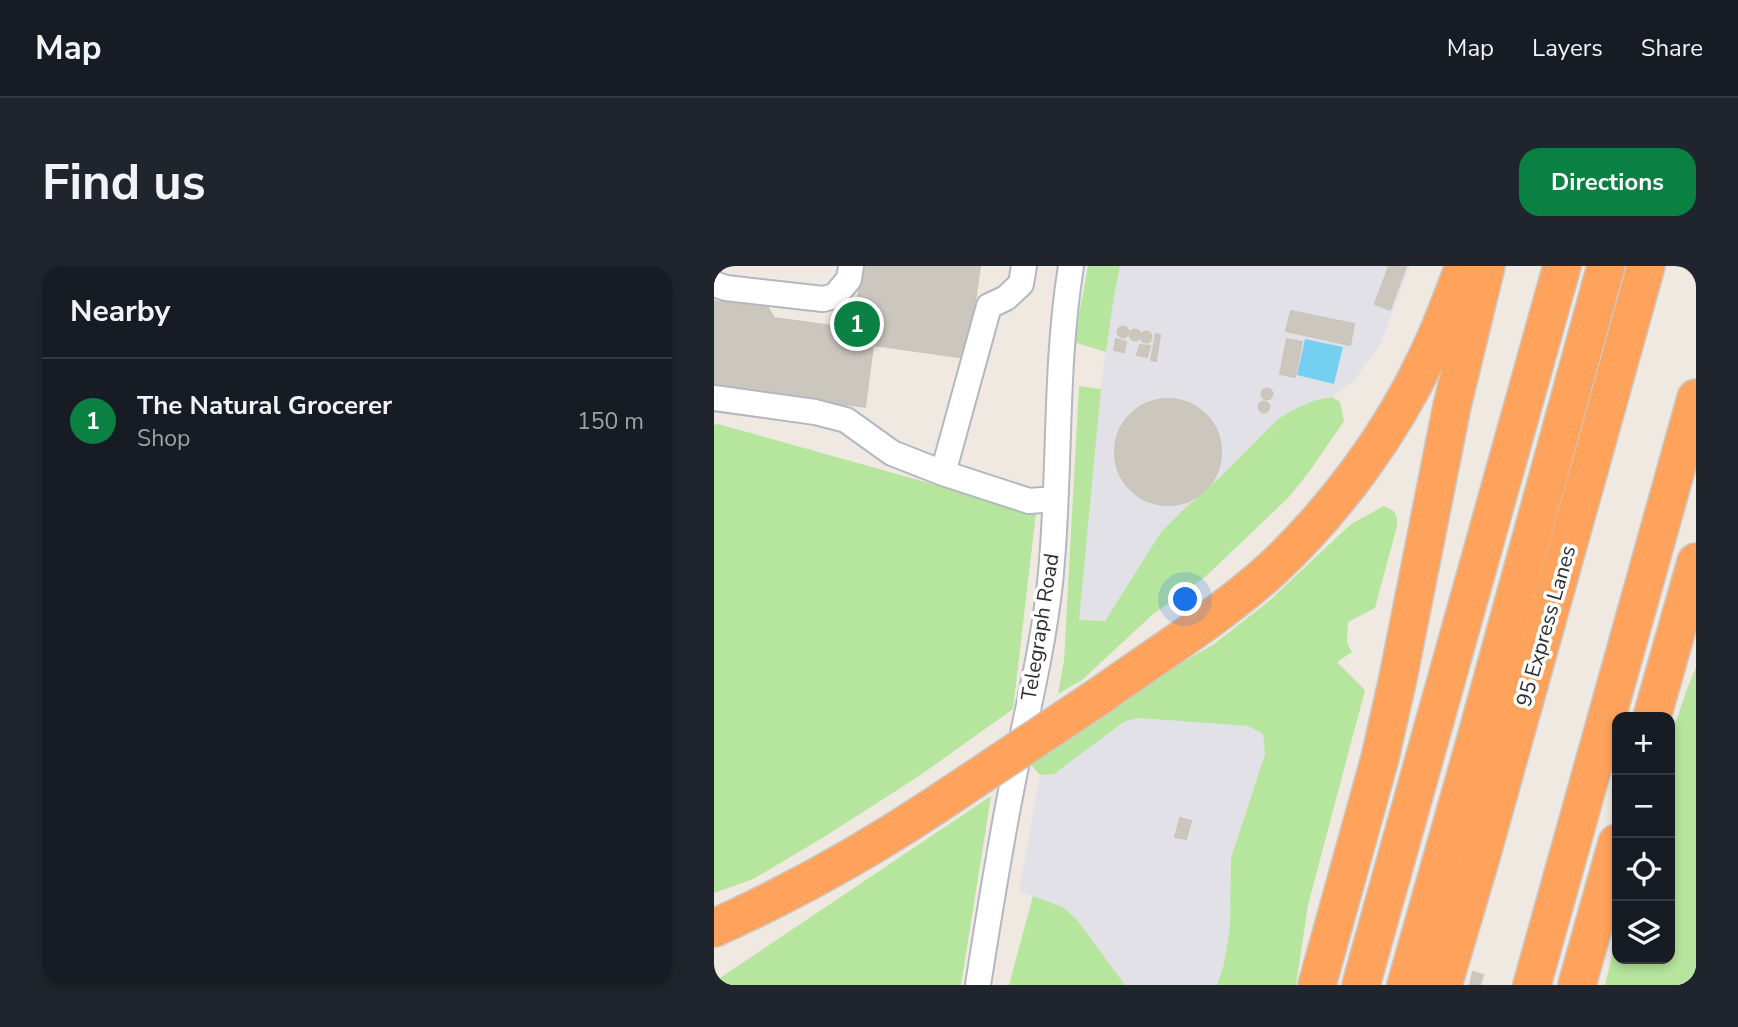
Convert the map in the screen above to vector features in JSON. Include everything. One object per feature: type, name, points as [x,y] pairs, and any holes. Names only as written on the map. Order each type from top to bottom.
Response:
[{"type":"highway","points":[[714,928],[837,867],[936,805],[1101,695],[1230,604],[1272,568],[1320,519],[1379,442],[1428,356],[1464,266]]},
{"type":"highway","points":[[1317,985],[1383,745],[1452,406],[1486,266]]},
{"type":"highway","points":[[1361,985],[1562,266]]},
{"type":"highway","points":[[1406,985],[1606,266]]},
{"type":"highway","name":"95 Express Lanes","points":[[1443,985],[1646,266]]},
{"type":"highway","points":[[1532,985],[1696,398]]},
{"type":"highway","points":[[1654,712],[1696,562]]},
{"type":"highway","points":[[1577,985],[1612,861]]},
{"type":"highway","points":[[714,956],[787,907],[837,867]]},
{"type":"street","points":[[714,284],[726,288],[823,299],[835,296],[849,279],[851,266]]},
{"type":"street","points":[[943,473],[989,306],[1006,298],[1021,284],[1024,266]]},
{"type":"street","name":"Telegraph Road","points":[[978,985],[1009,798],[1044,626],[1050,583],[1061,361],[1071,266]]},
{"type":"street","points":[[714,398],[815,412],[846,420],[892,453],[943,473],[1029,500],[1055,499]]},
{"type":"shaded area","points":[[1120,266],[1410,266],[1381,343],[1353,382],[1332,397],[1316,400],[1258,438],[1161,532],[1105,621],[1078,620],[1101,384]]},
{"type":"shaded area","points":[[1139,718],[1248,726],[1263,734],[1265,754],[1231,858],[1230,926],[1224,964],[1217,985],[1125,985],[1078,921],[1063,907],[1019,891],[1040,775],[1054,774],[1125,721]]},
{"type":"green space","points":[[1088,266],[1120,266],[1106,352],[1074,342]]},
{"type":"green space","points":[[1079,386],[1101,389],[1079,620],[1105,621],[1161,532],[1278,419],[1316,400],[1332,397],[1340,402],[1344,421],[1288,498],[1205,577],[1152,615],[1082,680],[1058,694],[1064,661]]},
{"type":"green space","points":[[714,425],[1036,513],[1013,709],[919,776],[824,837],[753,879],[714,893]]},
{"type":"green space","points":[[1384,506],[1395,513],[1397,526],[1375,608],[1348,622],[1347,643],[1352,652],[1337,662],[1365,690],[1308,905],[1296,985],[1217,985],[1224,964],[1230,926],[1231,858],[1265,754],[1263,734],[1248,726],[1139,718],[1125,721],[1054,774],[1040,775],[1032,766],[1031,758],[1112,704],[1214,644],[1269,601],[1351,524]]},
{"type":"green space","points":[[1696,667],[1696,985],[1605,985],[1612,956],[1612,964],[1675,964],[1675,724]]},
{"type":"green space","points":[[991,796],[961,985],[714,985],[714,982]]},
{"type":"green space","points":[[1033,896],[1063,907],[1078,921],[1125,985],[1009,985]]},
{"type":"water","points":[[1305,339],[1343,347],[1334,384],[1297,375]]},
{"type":"building","points":[[862,266],[980,266],[967,358],[873,345],[865,407],[714,387],[714,301],[768,308],[774,318],[854,329]]},
{"type":"building","points":[[1389,266],[1406,266],[1390,310],[1375,304]]},
{"type":"building","points":[[1291,311],[1354,324],[1350,345],[1286,331]]},
{"type":"building","points":[[1123,327],[1127,328],[1127,336],[1123,337],[1119,336],[1118,332],[1119,328]]},
{"type":"building","points":[[1135,330],[1139,331],[1139,339],[1135,340],[1131,339],[1130,335],[1131,331]]},
{"type":"building","points":[[1146,332],[1150,333],[1150,341],[1146,342],[1142,341],[1141,337],[1142,333]]},
{"type":"building","points":[[1156,334],[1160,335],[1156,361],[1151,360]]},
{"type":"building","points":[[1116,339],[1126,342],[1124,352],[1114,350]]},
{"type":"building","points":[[1287,339],[1302,342],[1295,377],[1280,374]]},
{"type":"building","points":[[1140,345],[1150,346],[1147,357],[1137,355]]},
{"type":"building","points":[[1267,389],[1271,390],[1271,398],[1267,399],[1263,398],[1262,394],[1263,390]]},
{"type":"building","points":[[1168,399],[1188,403],[1205,415],[1217,432],[1221,452],[1217,472],[1205,489],[1188,501],[1168,505],[1148,501],[1131,489],[1119,472],[1115,452],[1119,432],[1131,415],[1148,403]]},
{"type":"building","points":[[1264,402],[1268,403],[1268,411],[1264,412],[1260,411],[1259,407],[1260,403]]},
{"type":"building","points":[[1180,818],[1191,821],[1186,839],[1175,837]]},
{"type":"building","points":[[1473,972],[1483,975],[1480,985],[1470,985]]},
{"type":"place","name":"The Natural Grocerer","points":[[857,324]]}]
